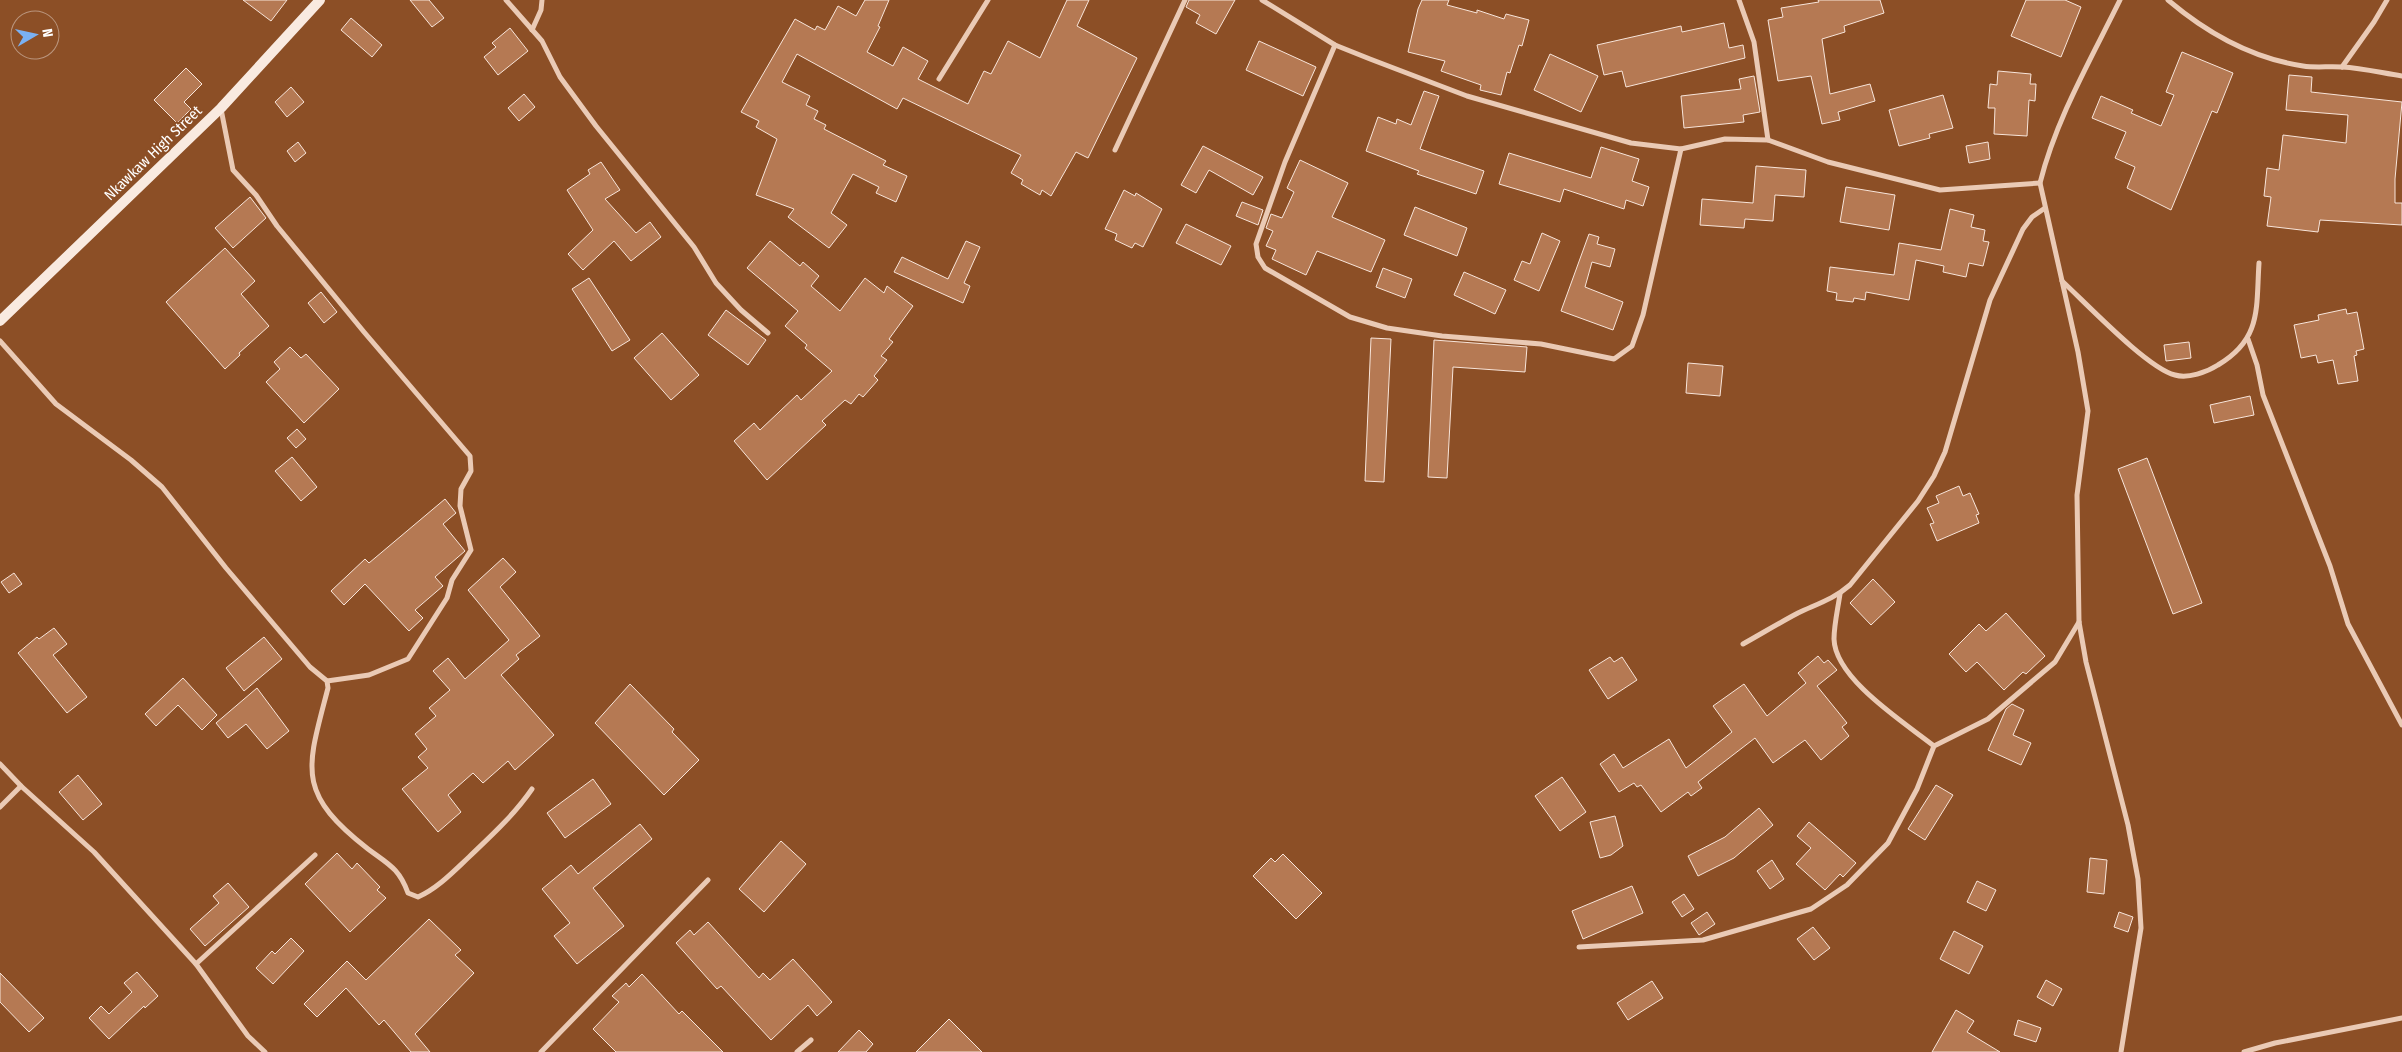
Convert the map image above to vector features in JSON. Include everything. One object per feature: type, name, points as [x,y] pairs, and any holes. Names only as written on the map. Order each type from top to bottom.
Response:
[{"type":"main road","name":"Nkawkaw High Street","points":[[0,321],[221,108],[320,0]]},
{"type":"street","points":[[506,0],[542,41],[560,77],[596,126],[694,247],[716,283],[741,310],[768,333]]},
{"type":"street","points":[[532,30],[541,10],[542,0]]},
{"type":"street","points":[[939,79],[988,0]]},
{"type":"street","points":[[1115,150],[1184,0]]},
{"type":"street","points":[[1262,0],[1335,45],[1467,96],[1632,144],[1681,149],[1725,139],[1768,140],[1828,162],[1940,190],[2040,183]]},
{"type":"street","points":[[1739,0],[1754,42],[1768,140]]},
{"type":"street","points":[[2120,0],[2084,73],[2046,161],[2040,183],[2078,352],[2088,411],[2077,495],[2079,622],[2086,662],[2128,825],[2138,879],[2141,928],[2121,1052]]},
{"type":"street","points":[[2168,0],[2207,30],[2235,46],[2259,56],[2304,66],[2342,67],[2402,76]]},
{"type":"street","points":[[2342,67],[2387,0]]},
{"type":"street","points":[[1335,45],[1285,162],[1256,244],[1258,257],[1265,268],[1350,318],[1387,328],[1442,336],[1541,344],[1614,359],[1632,346],[1643,315],[1681,149]]},
{"type":"street","points":[[221,108],[233,170],[256,195],[277,226],[364,332],[470,456],[471,471],[461,490],[460,506],[471,550],[452,580],[447,598],[408,658],[369,675],[327,681]]},
{"type":"street","points":[[1743,644],[1800,612],[1817,606],[1840,594],[1850,585],[1918,501],[1934,476],[1944,452],[1990,300],[2023,229],[2032,217],[2045,208]]},
{"type":"street","points":[[2061,281],[2150,362],[2176,376],[2207,372],[2233,356],[2248,339],[2255,320],[2259,263]]},
{"type":"street","points":[[2248,339],[2257,365],[2263,395],[2330,566],[2348,624],[2402,725]]},
{"type":"street","points":[[0,341],[56,404],[131,460],[162,487],[226,568],[310,667],[327,681],[328,688],[311,755],[311,773],[316,793],[328,811],[346,831],[395,868],[403,879],[408,893],[418,897],[428,893],[454,872],[514,815],[532,790]]},
{"type":"street","points":[[1840,594],[1834,640],[1840,662],[1870,697],[1934,746]]},
{"type":"street","points":[[1579,947],[1703,940],[1811,909],[1847,885],[1888,843],[1917,789],[1934,746],[1988,719],[2054,662],[2079,622]]},
{"type":"street","points":[[0,764],[21,786],[94,852],[196,964],[248,1036],[264,1052]]},
{"type":"street","points":[[0,807],[21,786]]},
{"type":"street","points":[[196,964],[315,855]]},
{"type":"street","points":[[541,1052],[708,880]]},
{"type":"street","points":[[2244,1052],[2274,1043],[2402,1018]]},
{"type":"street","points":[[797,1052],[811,1040]]},
{"type":"building","points":[[243,0],[287,0],[271,21]]},
{"type":"building","points":[[410,0],[429,0],[444,18],[432,27]]},
{"type":"building","points":[[865,0],[889,0],[878,26],[880,27],[867,52],[893,66],[903,47],[928,61],[918,79],[968,104],[984,71],[991,74],[1008,41],[1040,58],[1067,0],[1089,0],[1077,26],[1137,58],[1088,158],[1076,152],[1051,196],[1042,190],[1040,195],[1021,184],[1023,180],[1011,173],[1021,155],[903,98],[897,109],[797,54],[782,82],[810,96],[806,105],[818,111],[814,119],[826,125],[824,129],[886,161],[883,165],[907,176],[896,202],[876,193],[879,187],[853,174],[831,213],[847,225],[829,248],[788,217],[794,209],[756,195],[777,139],[756,127],[759,121],[741,112],[795,19],[815,30],[817,26],[825,30],[838,6],[856,16]]},
{"type":"building","points":[[1189,0],[1235,0],[1216,34],[1196,23],[1200,15],[1186,7]]},
{"type":"building","points":[[1422,0],[1449,0],[1447,5],[1477,13],[1477,10],[1504,19],[1506,14],[1529,20],[1522,46],[1519,45],[1510,73],[1507,72],[1501,95],[1480,90],[1481,85],[1441,71],[1445,61],[1408,52],[1418,9]]},
{"type":"building","points":[[1818,0],[1880,0],[1884,13],[1844,26],[1845,32],[1822,39],[1830,94],[1870,84],[1875,101],[1838,112],[1840,120],[1822,124],[1811,76],[1778,81],[1768,20],[1783,17],[1781,8],[1819,2]]},
{"type":"building","points":[[2026,0],[2065,0],[2081,7],[2061,57],[2011,36]]},
{"type":"building","points":[[351,18],[382,45],[372,57],[341,30]]},
{"type":"building","points":[[1724,23],[1729,48],[1743,45],[1745,58],[1626,87],[1622,71],[1604,75],[1597,45],[1681,26],[1682,32]]},
{"type":"building","points":[[510,28],[528,51],[498,75],[484,57],[496,47],[492,43]]},
{"type":"building","points":[[1259,41],[1316,67],[1303,96],[1246,70]]},
{"type":"building","points":[[2182,52],[2233,73],[2217,113],[2212,111],[2171,210],[2127,188],[2135,167],[2115,158],[2126,132],[2092,118],[2101,96],[2133,110],[2131,113],[2161,126],[2174,95],[2166,92]]},
{"type":"building","points":[[1550,54],[1598,76],[1581,112],[1534,90]]},
{"type":"building","points":[[186,68],[202,84],[184,102],[191,109],[177,123],[154,100]]},
{"type":"building","points":[[1998,71],[2031,74],[2030,84],[2036,84],[2035,101],[2029,100],[2027,136],[1994,134],[1995,108],[1988,108],[1990,84],[1997,85]]},
{"type":"building","points":[[2289,75],[2312,77],[2311,92],[2402,102],[2395,179],[2395,203],[2402,203],[2402,225],[2320,220],[2318,232],[2267,226],[2271,197],[2264,196],[2267,168],[2279,170],[2283,135],[2346,143],[2348,115],[2286,110]]},
{"type":"building","points":[[1754,76],[1760,112],[1743,115],[1744,122],[1684,128],[1681,96],[1741,89],[1739,79]]},
{"type":"building","points":[[291,87],[304,102],[287,117],[275,102]]},
{"type":"building","points":[[1424,91],[1439,96],[1420,149],[1484,171],[1476,194],[1417,174],[1419,171],[1366,151],[1378,117],[1396,124],[1397,119],[1411,125]]},
{"type":"building","points":[[524,94],[535,107],[519,121],[508,108]]},
{"type":"building","points":[[1943,95],[1953,128],[1929,134],[1930,138],[1899,146],[1889,110]]},
{"type":"building","points":[[298,142],[306,153],[295,162],[287,151]]},
{"type":"building","points":[[1988,142],[1990,159],[1969,163],[1966,146]]},
{"type":"building","points":[[1203,146],[1263,177],[1253,195],[1209,170],[1196,193],[1181,185]]},
{"type":"building","points":[[1601,147],[1639,159],[1632,181],[1649,187],[1643,206],[1626,200],[1624,209],[1564,189],[1560,202],[1499,184],[1509,153],[1591,178]]},
{"type":"building","points":[[1300,160],[1348,183],[1332,217],[1385,240],[1371,272],[1317,251],[1306,275],[1272,259],[1276,250],[1266,246],[1273,231],[1266,228],[1271,214],[1282,218],[1294,192],[1287,188]]},
{"type":"building","points":[[601,162],[620,190],[605,199],[636,233],[650,222],[661,237],[631,261],[614,241],[583,270],[568,254],[593,230],[567,190],[590,174],[588,170]]},
{"type":"building","points":[[1756,166],[1806,170],[1804,197],[1775,195],[1773,221],[1745,219],[1744,228],[1700,225],[1702,199],[1753,203]]},
{"type":"building","points":[[1846,187],[1895,195],[1889,230],[1840,222]]},
{"type":"building","points":[[1124,190],[1135,196],[1136,193],[1162,209],[1143,247],[1135,243],[1132,248],[1115,240],[1117,234],[1105,229]]},
{"type":"building","points":[[250,197],[266,218],[233,248],[215,228]]},
{"type":"building","points":[[1242,202],[1263,210],[1258,225],[1236,216]]},
{"type":"building","points":[[1415,207],[1467,228],[1457,256],[1404,235]]},
{"type":"building","points":[[1950,209],[1974,215],[1971,227],[1985,230],[1983,241],[1989,242],[1983,266],[1969,263],[1966,277],[1943,272],[1944,266],[1916,260],[1909,300],[1866,292],[1865,300],[1854,298],[1853,302],[1836,300],[1837,293],[1827,291],[1830,267],[1894,275],[1899,243],[1941,250]]},
{"type":"building","points":[[1186,224],[1231,246],[1221,265],[1176,243]]},
{"type":"building","points":[[1542,233],[1560,241],[1539,291],[1514,280],[1522,261],[1530,264]]},
{"type":"building","points":[[1589,234],[1599,237],[1597,244],[1615,249],[1610,267],[1592,262],[1585,287],[1623,302],[1613,330],[1561,311]]},
{"type":"building","points":[[770,241],[800,266],[803,262],[819,276],[811,286],[840,311],[865,278],[884,293],[887,286],[913,306],[889,339],[893,342],[881,356],[887,360],[874,376],[878,380],[863,397],[859,394],[851,404],[845,400],[822,421],[826,425],[767,480],[734,441],[754,423],[760,430],[797,395],[801,400],[832,371],[805,348],[807,345],[785,326],[798,311],[747,268]]},
{"type":"building","points":[[966,241],[980,247],[964,283],[970,286],[963,303],[894,272],[902,257],[948,279]]},
{"type":"building","points":[[225,248],[255,281],[241,294],[269,326],[239,353],[240,355],[225,369],[166,302]]},
{"type":"building","points":[[1383,268],[1412,279],[1405,298],[1376,287]]},
{"type":"building","points":[[1464,272],[1506,290],[1495,314],[1454,295]]},
{"type":"building","points":[[589,278],[630,340],[612,351],[572,289]]},
{"type":"building","points":[[321,292],[337,312],[324,323],[308,303]]},
{"type":"building","points":[[2346,309],[2347,314],[2357,312],[2364,349],[2356,351],[2357,355],[2354,356],[2358,381],[2338,384],[2333,360],[2318,363],[2316,355],[2301,358],[2294,325],[2319,320],[2318,315]]},
{"type":"building","points":[[726,310],[766,340],[748,365],[708,335]]},
{"type":"building","points":[[662,333],[699,375],[671,400],[634,358]]},
{"type":"building","points":[[1371,338],[1391,339],[1384,482],[1365,481]]},
{"type":"building","points":[[1434,340],[1527,347],[1525,372],[1453,367],[1447,478],[1428,477]]},
{"type":"building","points":[[2189,342],[2191,358],[2166,361],[2164,345]]},
{"type":"building","points":[[290,347],[301,358],[306,354],[339,389],[304,423],[266,382],[280,369],[274,362]]},
{"type":"building","points":[[1688,363],[1723,366],[1720,396],[1686,393]]},
{"type":"building","points":[[2250,396],[2254,415],[2214,423],[2210,405]]},
{"type":"building","points":[[297,429],[306,439],[296,448],[287,438]]},
{"type":"building","points":[[292,457],[317,487],[301,501],[275,471]]},
{"type":"building","points":[[2147,458],[2202,603],[2173,614],[2118,469]]},
{"type":"building","points":[[1959,486],[1963,496],[1970,493],[1979,514],[1976,515],[1979,523],[1937,541],[1930,524],[1934,523],[1927,508],[1939,503],[1936,496]]},
{"type":"building","points":[[445,499],[456,513],[443,524],[465,551],[435,577],[443,586],[415,610],[423,618],[409,631],[365,584],[344,605],[331,591],[365,559],[369,563]]},
{"type":"building","points":[[503,558],[516,572],[500,587],[540,636],[516,655],[519,659],[501,675],[554,735],[515,770],[508,761],[483,783],[473,773],[448,795],[461,812],[438,832],[402,789],[428,768],[418,757],[427,749],[415,734],[436,716],[429,708],[450,690],[433,671],[448,658],[465,679],[509,640],[468,590]]},
{"type":"building","points":[[14,573],[22,584],[9,593],[1,582]]},
{"type":"building","points":[[1873,579],[1895,602],[1871,625],[1850,603]]},
{"type":"building","points":[[2006,613],[2045,656],[2026,674],[2023,672],[2004,690],[1977,662],[1966,672],[1949,654],[1979,624],[1986,631]]},
{"type":"building","points":[[54,628],[67,644],[53,655],[87,697],[67,713],[18,653],[37,637],[39,639]]},
{"type":"building","points":[[264,637],[282,659],[244,691],[226,668]]},
{"type":"building","points":[[1818,656],[1824,663],[1828,660],[1837,670],[1817,686],[1847,723],[1842,727],[1849,736],[1821,760],[1805,740],[1773,763],[1755,738],[1698,782],[1702,788],[1691,796],[1688,792],[1661,812],[1641,785],[1637,787],[1634,783],[1619,792],[1600,764],[1614,754],[1623,768],[1669,739],[1686,768],[1732,732],[1713,706],[1744,684],[1767,716],[1806,683],[1798,673]]},
{"type":"building","points":[[1610,657],[1614,662],[1622,657],[1637,680],[1608,699],[1589,670]]},
{"type":"building","points":[[183,678],[217,715],[202,730],[178,705],[156,726],[145,714]]},
{"type":"building","points":[[630,684],[674,729],[672,732],[699,760],[664,795],[595,723]]},
{"type":"building","points":[[257,688],[289,731],[267,749],[246,724],[228,738],[216,723]]},
{"type":"building","points":[[2012,704],[2024,710],[2013,735],[2031,743],[2021,765],[1988,750],[2006,709]]},
{"type":"building","points":[[78,775],[102,804],[83,820],[59,792]]},
{"type":"building","points":[[1562,777],[1586,812],[1560,831],[1535,796]]},
{"type":"building","points":[[593,779],[611,804],[565,838],[547,813]]},
{"type":"building","points":[[1936,785],[1953,795],[1925,840],[1908,829]]},
{"type":"building","points":[[1759,808],[1773,825],[1734,858],[1698,876],[1688,856],[1725,837]]},
{"type":"building","points":[[1615,816],[1623,846],[1611,855],[1600,858],[1590,822]]},
{"type":"building","points":[[1809,822],[1856,863],[1843,877],[1840,874],[1825,890],[1796,864],[1811,848],[1797,836]]},
{"type":"building","points":[[640,824],[652,839],[593,888],[624,926],[577,964],[554,936],[570,923],[542,889],[571,865],[578,874]]},
{"type":"building","points":[[781,841],[806,864],[764,912],[739,889]]},
{"type":"building","points":[[337,853],[352,869],[357,863],[380,887],[377,890],[386,898],[350,932],[305,884]]},
{"type":"building","points":[[1283,854],[1322,893],[1296,919],[1253,876],[1271,858],[1275,862]]},
{"type":"building","points":[[2090,858],[2107,860],[2104,894],[2087,892]]},
{"type":"building","points":[[1772,860],[1784,879],[1770,889],[1757,871]]},
{"type":"building","points":[[1977,881],[1996,890],[1986,911],[1967,902]]},
{"type":"building","points":[[228,883],[249,907],[205,946],[190,929],[219,903],[213,896]]},
{"type":"building","points":[[1632,886],[1643,913],[1583,939],[1572,911]]},
{"type":"building","points":[[1684,894],[1694,909],[1682,917],[1672,902]]},
{"type":"building","points":[[1707,912],[1715,924],[1699,935],[1691,923]]},
{"type":"building","points":[[2119,912],[2133,917],[2128,932],[2114,927]]},
{"type":"building","points":[[429,919],[461,950],[455,955],[474,973],[415,1034],[430,1052],[411,1052],[384,1020],[379,1025],[346,988],[317,1017],[304,1004],[347,961],[366,980]]},
{"type":"building","points":[[708,922],[759,978],[763,973],[770,980],[793,959],[832,1002],[817,1016],[808,1005],[771,1040],[721,986],[717,989],[676,943],[690,930],[694,935]]},
{"type":"building","points":[[1813,927],[1830,948],[1814,960],[1797,939]]},
{"type":"building","points":[[1954,931],[1983,946],[1969,974],[1940,959]]},
{"type":"building","points":[[291,938],[304,951],[273,984],[256,968],[272,951],[275,954]]},
{"type":"building","points":[[137,972],[158,996],[145,1008],[144,1006],[109,1039],[89,1018],[101,1006],[109,1014],[132,992],[124,983]]},
{"type":"building","points":[[0,973],[44,1018],[29,1032],[0,1002]]},
{"type":"building","points":[[642,974],[679,1014],[682,1011],[723,1052],[616,1052],[593,1029],[619,1002],[612,996],[626,983],[629,987]]},
{"type":"building","points":[[2046,980],[2062,989],[2053,1006],[2037,997]]},
{"type":"building","points":[[1652,981],[1663,998],[1628,1020],[1617,1003]]},
{"type":"building","points":[[1956,1010],[1974,1021],[1967,1032],[2000,1052],[1932,1052]]},
{"type":"building","points":[[949,1019],[982,1052],[916,1052]]},
{"type":"building","points":[[2018,1020],[2041,1028],[2036,1042],[2014,1035]]},
{"type":"building","points":[[859,1030],[873,1044],[866,1052],[838,1052]]}]
